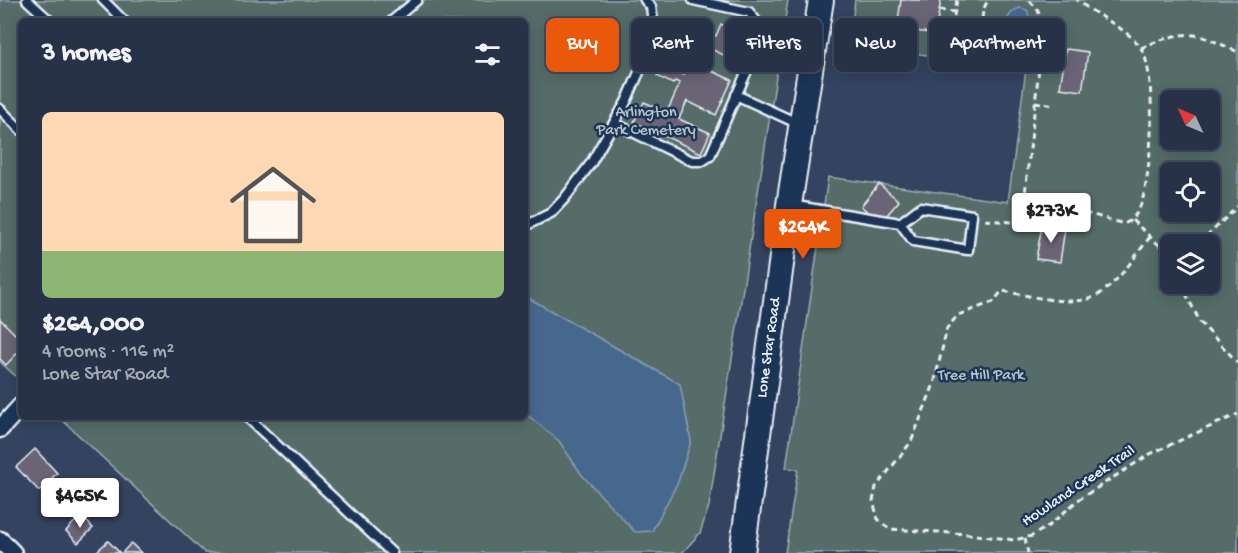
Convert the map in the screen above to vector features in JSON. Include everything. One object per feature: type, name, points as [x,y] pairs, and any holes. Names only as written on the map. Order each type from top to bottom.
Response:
[{"type":"street","name":"Lone Star Road","points":[[742,553],[789,205],[821,0]]},
{"type":"street","points":[[0,429],[18,409]]},
{"type":"street","points":[[0,540],[13,553]]},
{"type":"lane","points":[[27,0],[47,18]]},
{"type":"lane","points":[[103,0],[121,18]]},
{"type":"lane","points":[[396,18],[417,0]]},
{"type":"lane","points":[[528,224],[551,213],[565,198],[591,163],[626,102],[655,36],[648,0]]},
{"type":"lane","points":[[614,123],[692,161],[702,161],[710,156],[760,41],[760,26],[749,12],[693,0]]},
{"type":"lane","points":[[736,95],[802,125]]},
{"type":"lane","points":[[0,110],[18,127]]},
{"type":"lane","points":[[789,205],[900,223],[913,241],[968,250],[972,214],[921,207],[900,223]]},
{"type":"lane","points":[[250,420],[392,553]]},
{"type":"path","points":[[953,18],[957,0]]},
{"type":"path","points":[[982,18],[988,0]]},
{"type":"path","points":[[1029,0],[1041,18]]},
{"type":"path","points":[[1023,212],[1066,220],[1090,214],[1116,224],[1124,224],[1132,220],[1141,204],[1146,183],[1152,105],[1149,70],[1141,48],[1128,34],[1100,18],[1077,0]]},
{"type":"path","points":[[939,10],[954,12]]},
{"type":"path","points":[[1141,48],[1165,38],[1188,34],[1208,37],[1238,52]]},
{"type":"path","points":[[971,219],[1012,222],[1023,212],[1039,72]]},
{"type":"path","points":[[1035,102],[1055,105]]},
{"type":"path","points":[[1209,234],[1238,206]]},
{"type":"path","points":[[1132,220],[1160,245]]},
{"type":"path","name":"Howland Creek Trail","points":[[1150,237],[1100,295],[1084,300],[1064,301],[1002,291],[993,302],[958,315],[946,328],[934,384],[911,442],[876,488],[873,501],[878,519],[889,529],[968,534],[1014,540],[1025,538],[1050,525],[1078,500],[1150,454],[1238,414]]},
{"type":"path","points":[[1186,294],[1200,322],[1238,363]]},
{"type":"path","points":[[1025,538],[1028,553]]},
{"type":"green space","name":"Arlington Park Cemetery","points":[[0,0],[788,0],[785,18],[725,18],[725,72],[777,72],[709,506],[700,533],[682,553],[205,553],[62,420],[528,420],[528,18],[18,18],[18,378],[0,362]]},
{"type":"green space","name":"Tree Hill Park","points":[[855,0],[1238,0],[1238,553],[785,553],[798,469],[786,468],[828,177],[1008,202],[1026,72],[1065,72],[1065,18],[929,18],[929,55],[917,54],[917,18],[853,18]]},
{"type":"water","points":[[1020,8],[1027,10],[1029,18],[1008,18]]},
{"type":"water","points":[[528,298],[680,384],[691,441],[678,482],[652,531],[635,532],[582,475],[559,441],[528,415]]},
{"type":"building","points":[[901,0],[941,0],[938,18],[929,18],[929,33],[917,31],[917,18],[898,18]]},
{"type":"building","points":[[721,24],[725,26],[725,56],[713,50],[713,35],[716,36]]},
{"type":"building","points":[[1066,49],[1088,52],[1082,91],[1060,88],[1062,72],[1065,72]]},
{"type":"building","points":[[659,72],[680,72],[684,75],[685,72],[713,72],[732,80],[716,115],[687,101],[679,119],[710,133],[701,153],[634,122],[644,102],[667,112],[680,83],[675,81],[673,84],[657,76]]},
{"type":"building","points":[[879,184],[899,201],[880,223],[861,206]]},
{"type":"building","points":[[1042,225],[1065,228],[1060,262],[1036,259]]},
{"type":"building","points":[[0,319],[18,337],[18,352],[6,365],[0,359]]},
{"type":"building","points":[[35,449],[57,473],[39,491],[16,467]]},
{"type":"building","points":[[81,515],[93,528],[78,543],[66,531]]},
{"type":"building","points":[[108,541],[120,553],[95,553]]},
{"type":"building","points":[[131,543],[141,553],[122,553]]}]
